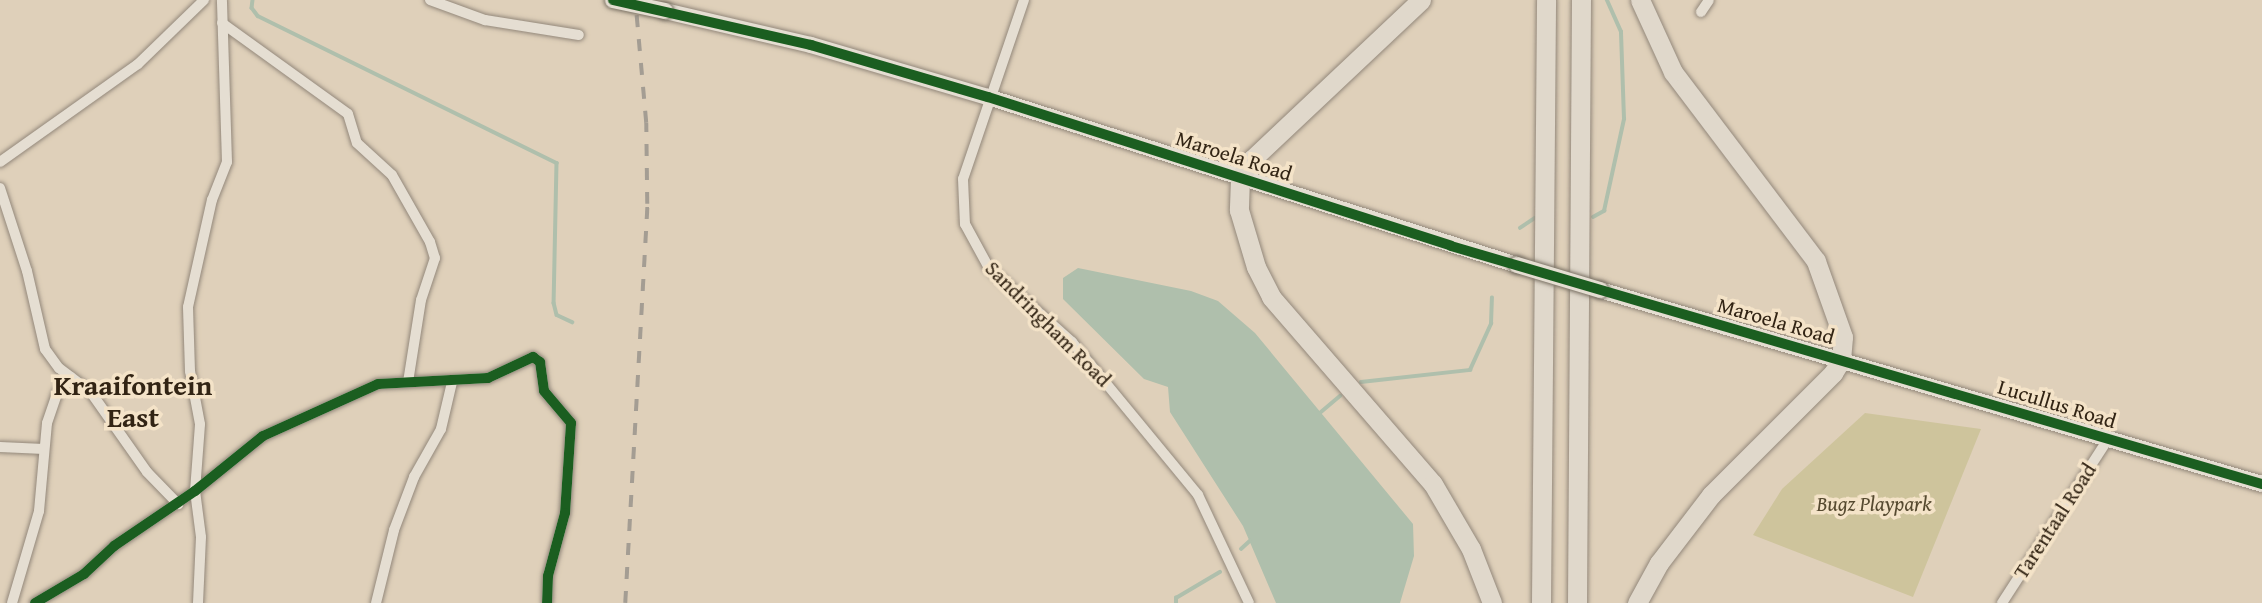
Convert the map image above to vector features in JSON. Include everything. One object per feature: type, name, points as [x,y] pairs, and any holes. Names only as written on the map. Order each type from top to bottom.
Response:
[{"type":"highway","points":[[1421,0],[1396,27],[1262,148],[1240,178],[1238,199],[1246,239],[1271,297],[1433,484],[1471,549],[1492,603]]},
{"type":"highway","points":[[1541,603],[1546,0]]},
{"type":"highway","points":[[1577,603],[1581,0]]},
{"type":"highway","points":[[1637,603],[1659,564],[1711,495],[1833,373],[1841,360],[1839,316],[1816,261],[1673,72],[1640,0]]},
{"type":"street","points":[[0,162],[138,64],[204,0]]},
{"type":"street","points":[[198,603],[201,550],[195,491],[200,424],[190,371],[188,307],[212,200],[228,162],[222,0]]},
{"type":"street","points":[[430,0],[485,20],[579,35]]},
{"type":"street","name":"Maroela Road","points":[[613,0],[811,45],[988,97],[1517,265],[1841,360]]},
{"type":"street","name":"Sandringham Road","points":[[1024,0],[988,97],[963,179],[963,214],[976,249],[1007,287],[1072,342],[1153,436],[1198,495],[1248,603]]},
{"type":"street","points":[[1701,12],[1709,0]]},
{"type":"street","points":[[222,23],[348,114],[358,143],[392,175],[430,242],[435,258],[421,300],[408,382]]},
{"type":"street","points":[[0,188],[27,271],[41,338],[52,359],[90,391],[132,453],[178,504]]},
{"type":"street","points":[[34,603],[84,574],[114,546],[178,504],[263,436],[368,387],[488,378],[537,358],[544,391],[571,423],[565,513],[548,576],[547,603]]},
{"type":"street","name":"Lucullus Road","points":[[1841,360],[2262,484]]},
{"type":"street","points":[[12,603],[37,519],[44,449],[52,406],[71,377]]},
{"type":"street","points":[[376,603],[394,530],[414,477],[441,429],[452,382]]},
{"type":"street","name":"Tarentaal Road","points":[[2002,603],[2108,439]]},
{"type":"street","points":[[0,447],[44,449]]},
{"type":"green space","name":"Bugz Playpark","points":[[1865,413],[1981,429],[1913,597],[1753,535],[1782,489]]},
{"type":"shaded area","points":[[1078,268],[1191,291],[1218,301],[1255,333],[1413,524],[1414,556],[1400,603],[1276,603],[1243,526],[1170,412],[1168,387],[1144,379],[1063,299],[1063,278]]},
{"type":"waterway","points":[[253,0],[252,8],[258,16],[557,163],[554,303],[557,315],[572,322]]},
{"type":"waterway","points":[[1593,217],[1604,211],[1624,119],[1621,32],[1607,0]]},
{"type":"waterway","points":[[1520,228],[1535,218]]},
{"type":"waterway","points":[[1361,382],[1470,370],[1491,324],[1492,298]]},
{"type":"waterway","points":[[1321,412],[1340,396]]},
{"type":"waterway","points":[[1241,549],[1250,541]]},
{"type":"waterway","points":[[1176,603],[1176,598],[1220,572]]},
{"type":"railway","points":[[625,603],[647,204],[646,123],[635,0]]},
{"type":"cycle path","points":[[613,0],[811,45],[988,97],[1451,246],[2262,484]]},
{"type":"cycle path","points":[[35,603],[84,574],[114,546],[195,491],[263,436],[378,384],[488,378],[533,357],[540,362],[544,391],[571,423],[565,513],[548,576],[547,603]]},
{"type":"district","name":"Kraaifontein East","points":[[133,401]]}]
